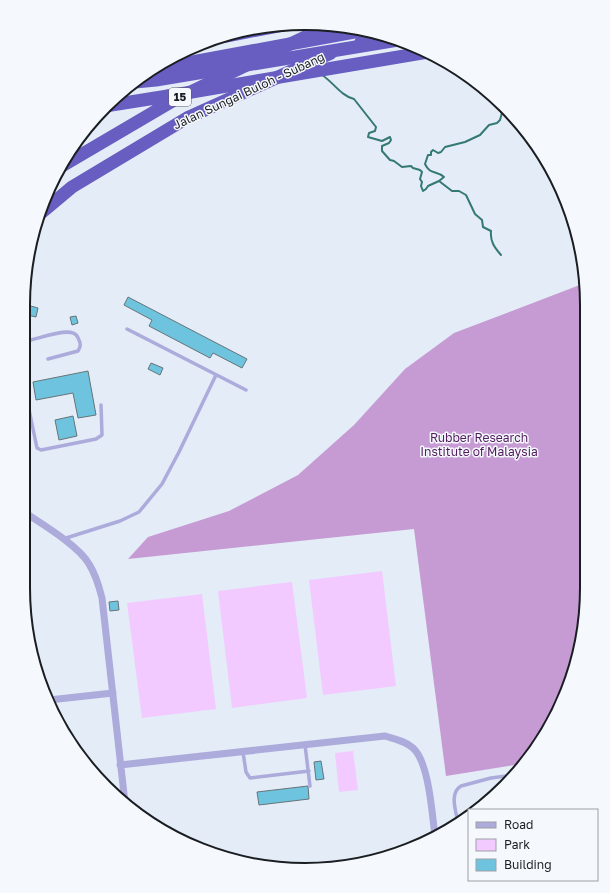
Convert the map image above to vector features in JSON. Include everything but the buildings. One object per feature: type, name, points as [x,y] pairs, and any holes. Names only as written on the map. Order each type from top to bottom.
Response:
[{"type":"highway","name":"Jalan Sungai Buloh - Subang","points":[[71,161],[176,99],[320,31]]},
{"type":"highway","points":[[169,66],[348,33]]},
{"type":"highway","name":"Jalan Sungai Buloh - Subang","points":[[49,206],[72,186],[187,118],[342,48],[372,38]]},
{"type":"highway","points":[[146,81],[385,42]]},
{"type":"highway","points":[[118,104],[417,54]]},
{"type":"highway","points":[[46,213],[72,186]]},
{"type":"street","points":[[30,516],[77,550],[88,562],[97,579],[102,598],[124,795]]},
{"type":"street","points":[[54,699],[112,693]]},
{"type":"street","points":[[120,765],[385,736],[401,740],[414,748],[423,764],[427,780],[434,831]]},
{"type":"lane","points":[[127,329],[246,390]]},
{"type":"lane","points":[[30,340],[65,332],[73,333],[77,336],[80,342],[80,348],[78,351],[48,359]]},
{"type":"lane","points":[[62,539],[120,521],[139,512],[162,484],[216,375]]},
{"type":"lane","points":[[30,414],[37,448],[41,450],[96,440],[102,435],[101,405]]},
{"type":"lane","points":[[305,745],[310,786]]},
{"type":"lane","points":[[243,752],[246,772],[250,778],[308,771]]},
{"type":"lane","points":[[457,817],[454,796],[457,788],[491,778],[505,776]]},
{"type":"green space","name":"Rubber Research Institute of Malaysia","points":[[579,285],[580,588],[578,624],[571,659],[552,710],[534,741],[515,765],[446,776],[414,529],[128,559],[148,537],[229,511],[298,475],[354,425],[405,369],[454,333]]},
{"type":"green space","points":[[382,571],[396,686],[323,695],[309,580]]},
{"type":"green space","points":[[292,582],[307,698],[232,708],[218,591]]},
{"type":"green space","points":[[202,594],[216,709],[142,718],[127,603]]},
{"type":"green space","points":[[353,751],[358,790],[339,792],[335,753]]},
{"type":"waterway","points":[[322,75],[341,92],[354,99],[376,127],[375,131],[369,133],[368,137],[382,141],[390,137],[391,140],[389,143],[382,146],[382,151],[390,160],[402,167],[411,166],[422,172],[420,179],[422,182],[421,186],[423,191],[428,186],[444,177],[429,170],[425,164],[428,155],[431,155],[433,150],[438,153],[445,147],[465,142],[480,135],[489,125],[497,123],[500,120],[502,114]]},
{"type":"waterway","points":[[439,181],[452,191],[459,191],[466,195],[475,214],[482,220],[483,227],[491,231],[493,244],[501,255]]}]
